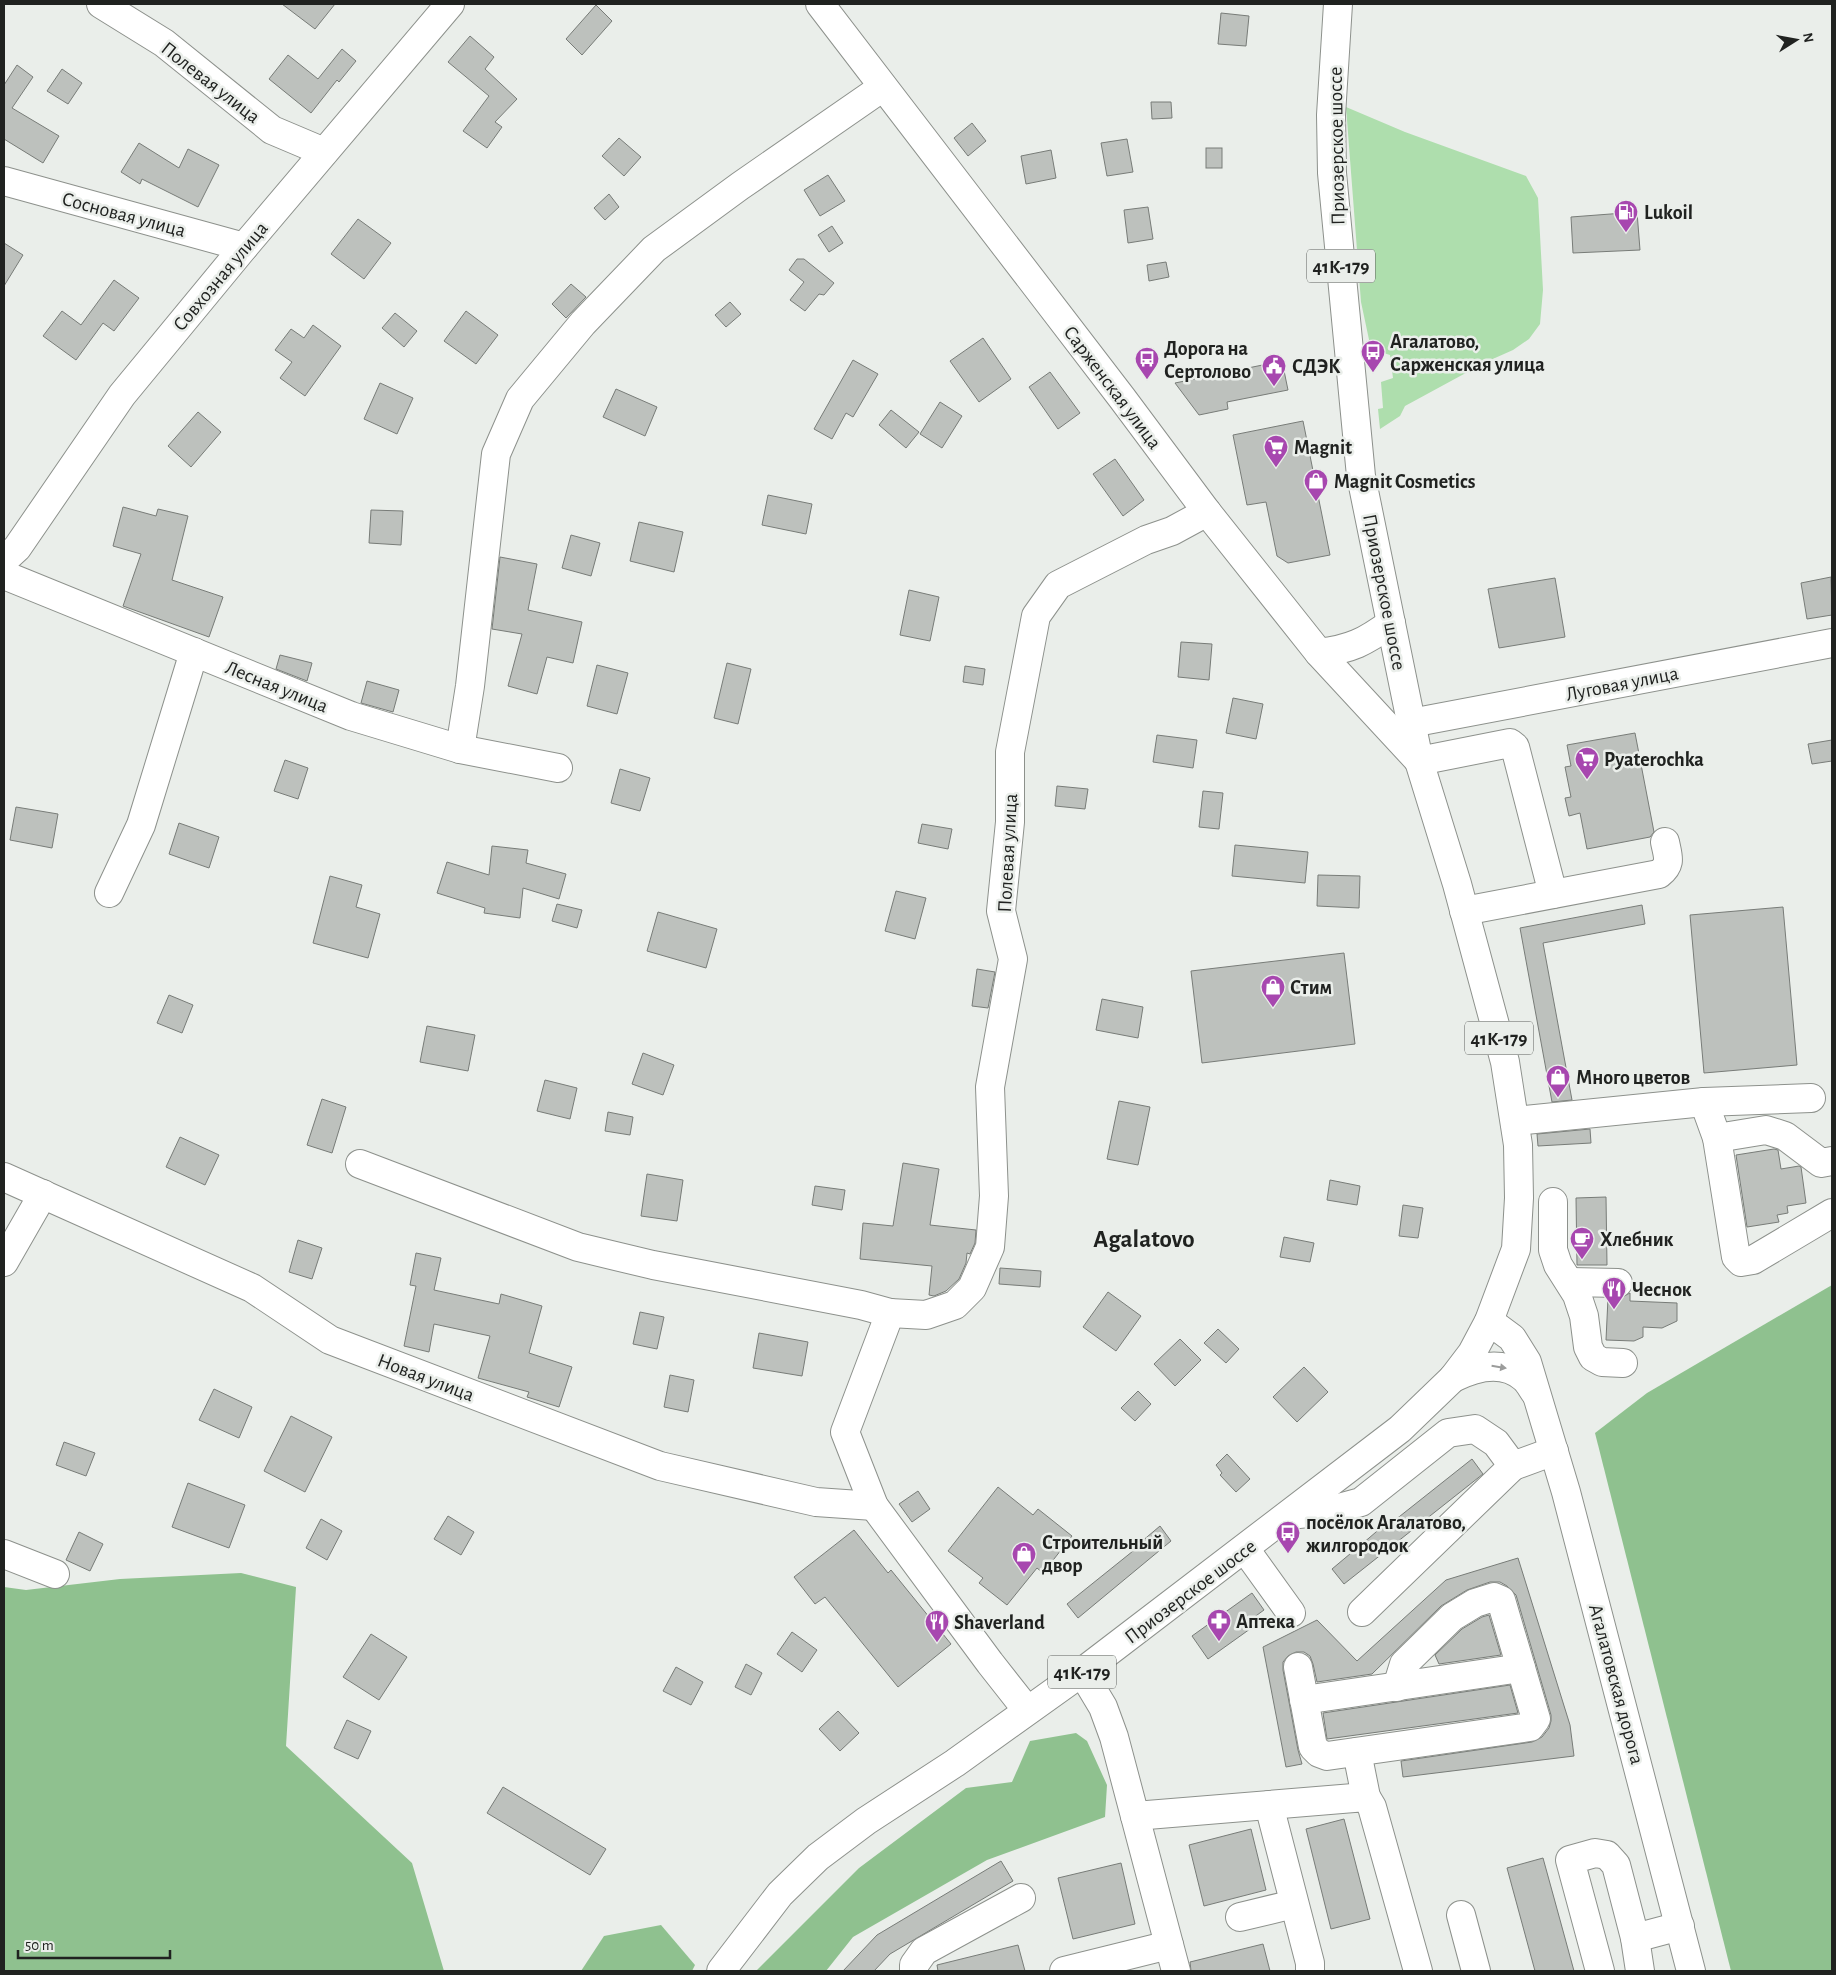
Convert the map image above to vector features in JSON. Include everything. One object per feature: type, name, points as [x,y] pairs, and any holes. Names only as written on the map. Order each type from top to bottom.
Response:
[{"type":"street","name":"Полевая улица","points":[[101,4],[164,43],[272,130],[324,152]]},
{"type":"street","name":"Совхозная улица","points":[[4,560],[17,548],[122,395],[244,246],[450,4]]},
{"type":"street","name":"Сарженская улица","points":[[820,4],[1207,512],[1318,653],[1419,760]]},
{"type":"street","name":"Приозерское шоссе","points":[[1338,4],[1331,115],[1332,173],[1361,476],[1419,760]]},
{"type":"street","points":[[460,749],[470,686],[496,454],[520,399],[582,322],[654,250],[740,186],[883,87]]},
{"type":"street","name":"Сосновая улица","points":[[4,181],[244,246]]},
{"type":"street","name":"Полевая улица","points":[[360,1164],[578,1248],[653,1265],[861,1305],[890,1313],[926,1315],[955,1305],[972,1288],[990,1246],[994,1196],[990,1087],[1013,959],[1002,911],[1010,822],[1010,752],[1036,616],[1058,585],[1146,540],[1172,531],[1207,512]]},
{"type":"street","name":"Лесная улица","points":[[4,575],[352,716],[460,749],[558,768]]},
{"type":"street","points":[[1318,653],[1358,645],[1391,623]]},
{"type":"street","name":"Луговая улица","points":[[1411,723],[1832,643]]},
{"type":"street","points":[[109,893],[141,825],[194,652]]},
{"type":"street","points":[[1419,760],[1510,744],[1515,747],[1553,894]]},
{"type":"street","name":"41К-179","points":[[1419,760],[1464,911],[1505,1062],[1518,1145],[1519,1198],[1516,1249],[1489,1321],[1472,1353],[1452,1378]]},
{"type":"street","points":[[1464,911],[1659,874],[1667,868],[1669,860],[1665,842]]},
{"type":"street","points":[[1515,1121],[1704,1102],[1811,1098]]},
{"type":"street","points":[[1704,1102],[1717,1138],[1736,1257],[1741,1262],[1753,1260],[1832,1214]]},
{"type":"street","points":[[1717,1138],[1766,1130],[1785,1136],[1822,1163],[1832,1162]]},
{"type":"street","name":"Новая улица","points":[[4,1177],[252,1288],[330,1340],[660,1466],[816,1502],[874,1506]]},
{"type":"street","points":[[4,1262],[43,1194]]},
{"type":"street","points":[[1553,1202],[1553,1250],[1558,1264],[1577,1295],[1584,1316],[1588,1348],[1593,1357],[1602,1362],[1623,1363]]},
{"type":"street","points":[[1516,1249],[1553,1250]]},
{"type":"street","points":[[1570,1282],[1618,1283]]},
{"type":"street","points":[[890,1313],[846,1432],[874,1506],[994,1669],[1027,1710]]},
{"type":"street","name":"Агалатовская дорога","points":[[1489,1321],[1512,1338],[1527,1362],[1554,1451],[1691,1971]]},
{"type":"street","points":[[1452,1378],[1471,1369],[1490,1366],[1507,1368],[1524,1378],[1538,1398]]},
{"type":"street","name":"Приозерское шоссе","points":[[721,1971],[780,1894],[818,1857],[866,1821],[955,1763],[1082,1672],[1246,1549],[1400,1429],[1452,1378]]},
{"type":"street","points":[[1289,1515],[1328,1511],[1361,1502],[1448,1434],[1475,1429],[1496,1443],[1513,1466]]},
{"type":"street","points":[[1362,1612],[1513,1466],[1554,1451]]},
{"type":"street","points":[[1246,1549],[1291,1613]]},
{"type":"street","points":[[4,1554],[55,1574]]},
{"type":"street","points":[[1298,1667],[1313,1747],[1319,1753],[1327,1756],[1530,1727],[1536,1719],[1501,1600],[1494,1597],[1475,1603],[1452,1618],[1404,1664],[1397,1686]]},
{"type":"street","points":[[1304,1700],[1521,1668]]},
{"type":"street","points":[[1082,1672],[1103,1707],[1114,1737],[1176,1971]]},
{"type":"street","points":[[1357,1752],[1366,1797],[1372,1807],[1418,1971]]},
{"type":"street","points":[[1134,1816],[1366,1797]]},
{"type":"street","points":[[1269,1804],[1310,1963],[1310,1971]]},
{"type":"street","points":[[1600,1971],[1570,1860],[1595,1853],[1607,1855],[1616,1865],[1635,1938],[1640,1971]]},
{"type":"street","points":[[914,1971],[914,1965],[924,1951],[1021,1898]]},
{"type":"street","points":[[1240,1918],[1294,1904]]},
{"type":"street","points":[[1461,1915],[1476,1971]]},
{"type":"street","points":[[1635,1938],[1680,1926]]},
{"type":"street","points":[[1064,1971],[1169,1945]]},
{"type":"green space","points":[[1346,107],[1405,132],[1526,176],[1538,198],[1543,290],[1540,324],[1529,339],[1513,350],[1486,362],[1405,406],[1400,416],[1380,429],[1378,409],[1383,408],[1381,382],[1393,378],[1390,355],[1371,349],[1361,302]]},
{"type":"green space","points":[[1832,1285],[1832,1971],[1731,1971],[1595,1433],[1647,1393]]},
{"type":"green space","points":[[241,1573],[296,1587],[286,1746],[412,1863],[444,1971],[4,1971],[4,1587],[26,1590],[120,1579]]},
{"type":"green space","points":[[1076,1733],[1087,1741],[1107,1785],[1105,1817],[987,1860],[853,1937],[826,1971],[756,1971],[859,1868],[966,1788],[1012,1782],[1030,1741]]},
{"type":"green space","points":[[661,1925],[695,1965],[692,1971],[581,1971],[604,1936]]},
{"type":"building","points":[[282,4],[335,4],[315,29]]},
{"type":"building","points":[[596,5],[612,21],[582,55],[566,39]]},
{"type":"building","points":[[1221,13],[1249,16],[1246,46],[1218,44]]},
{"type":"building","points":[[470,36],[494,57],[485,69],[517,99],[495,122],[502,127],[487,148],[463,131],[489,96],[448,62]]},
{"type":"building","points":[[342,49],[356,61],[339,82],[337,80],[311,113],[269,79],[288,55],[318,79]]},
{"type":"building","points":[[17,65],[33,77],[12,108],[59,136],[43,163],[4,139],[4,85]]},
{"type":"building","points":[[62,69],[82,83],[68,104],[47,91]]},
{"type":"building","points":[[1151,102],[1171,102],[1172,118],[1152,119]]},
{"type":"building","points":[[972,123],[986,141],[968,156],[954,138]]},
{"type":"building","points":[[619,138],[641,157],[624,176],[602,156]]},
{"type":"building","points":[[1127,139],[1133,172],[1107,176],[1101,143]]},
{"type":"building","points":[[139,143],[179,168],[188,149],[219,165],[198,207],[142,179],[140,184],[121,172]]},
{"type":"building","points":[[1206,148],[1222,148],[1222,168],[1206,168]]},
{"type":"building","points":[[1051,150],[1056,178],[1026,184],[1021,156]]},
{"type":"building","points":[[828,175],[845,201],[820,216],[804,190]]},
{"type":"building","points":[[609,194],[619,207],[605,220],[594,208]]},
{"type":"building","points":[[1148,207],[1153,239],[1128,243],[1124,210]]},
{"type":"building","points":[[1637,212],[1640,250],[1573,253],[1571,217]]},
{"type":"building","points":[[358,219],[391,243],[364,279],[331,254]]},
{"type":"building","points":[[832,226],[843,243],[829,252],[818,235]]},
{"type":"building","points":[[4,243],[23,255],[4,286]]},
{"type":"building","points":[[797,259],[804,259],[834,283],[824,295],[819,294],[805,311],[790,300],[804,282],[789,270]]},
{"type":"building","points":[[1166,262],[1169,277],[1149,281],[1147,265]]},
{"type":"building","points":[[114,280],[139,298],[114,331],[103,323],[76,360],[43,336],[62,311],[81,325]]},
{"type":"building","points":[[571,284],[586,297],[566,318],[552,304]]},
{"type":"building","points":[[730,302],[741,314],[726,327],[715,315]]},
{"type":"building","points":[[466,311],[498,335],[476,364],[444,341]]},
{"type":"building","points":[[395,313],[417,331],[404,347],[382,328]]},
{"type":"building","points":[[313,325],[341,346],[305,396],[280,378],[292,362],[275,350],[291,329],[304,338]]},
{"type":"building","points":[[983,338],[1011,379],[979,402],[950,361]]},
{"type":"building","points":[[853,360],[878,374],[853,417],[846,413],[832,439],[814,429]]},
{"type":"building","points":[[1282,361],[1288,390],[1227,402],[1228,409],[1199,415],[1175,383]]},
{"type":"building","points":[[1050,372],[1080,413],[1058,429],[1029,387]]},
{"type":"building","points":[[380,383],[413,398],[397,434],[364,419]]},
{"type":"building","points":[[616,389],[657,407],[645,436],[603,417]]},
{"type":"building","points":[[940,402],[962,416],[942,448],[920,434]]},
{"type":"building","points":[[891,410],[919,432],[906,448],[879,425]]},
{"type":"building","points":[[198,412],[221,432],[191,467],[168,446]]},
{"type":"building","name":"Magnit","points":[[1303,421],[1330,555],[1288,563],[1277,556],[1266,502],[1247,505],[1233,435]]},
{"type":"building","points":[[1115,459],[1144,500],[1123,516],[1093,474]]},
{"type":"building","points":[[768,495],[812,504],[806,534],[762,525]]},
{"type":"building","points":[[123,507],[156,516],[158,509],[188,516],[172,580],[223,597],[209,637],[123,606],[141,554],[113,546]]},
{"type":"building","points":[[371,510],[403,511],[401,545],[369,543]]},
{"type":"building","points":[[639,522],[683,532],[674,572],[630,561]]},
{"type":"building","points":[[571,535],[600,543],[591,576],[562,568]]},
{"type":"building","points":[[500,557],[537,564],[528,610],[582,622],[573,663],[547,657],[537,694],[508,686],[522,634],[492,629]]},
{"type":"building","points":[[1831,577],[1832,615],[1807,619],[1801,583]]},
{"type":"building","points":[[1555,578],[1565,637],[1499,648],[1488,589]]},
{"type":"building","points":[[909,590],[939,597],[930,641],[900,635]]},
{"type":"building","points":[[1181,642],[1212,644],[1209,680],[1178,677]]},
{"type":"building","points":[[280,655],[312,663],[307,681],[276,669]]},
{"type":"building","points":[[727,663],[751,669],[738,724],[714,718]]},
{"type":"building","points":[[597,665],[628,673],[617,714],[587,706]]},
{"type":"building","points":[[965,666],[985,669],[983,685],[963,682]]},
{"type":"building","points":[[367,681],[399,690],[393,712],[361,703]]},
{"type":"building","points":[[1233,698],[1263,704],[1256,739],[1226,733]]},
{"type":"building","points":[[1635,733],[1654,832],[1650,837],[1587,849],[1580,813],[1569,816],[1565,798],[1571,797],[1565,767],[1571,766],[1567,745]]},
{"type":"building","points":[[1157,735],[1197,740],[1193,768],[1153,762]]},
{"type":"building","points":[[1832,740],[1832,761],[1812,764],[1808,744]]},
{"type":"building","points":[[285,760],[308,768],[298,799],[274,791]]},
{"type":"building","points":[[620,769],[650,778],[640,811],[611,803]]},
{"type":"building","points":[[1057,786],[1088,789],[1085,809],[1055,806]]},
{"type":"building","points":[[1203,791],[1223,793],[1219,829],[1199,827]]},
{"type":"building","points":[[16,807],[58,814],[52,848],[10,840]]},
{"type":"building","points":[[179,823],[219,837],[209,868],[169,854]]},
{"type":"building","points":[[922,824],[952,829],[948,849],[918,843]]},
{"type":"building","points":[[1235,845],[1308,852],[1305,883],[1232,876]]},
{"type":"building","points":[[492,846],[528,850],[526,863],[566,874],[559,899],[523,888],[520,918],[484,913],[485,908],[437,893],[447,862],[489,875]]},
{"type":"building","points":[[1318,875],[1360,876],[1359,908],[1317,906]]},
{"type":"building","points":[[330,876],[362,885],[356,907],[380,914],[368,958],[313,943]]},
{"type":"building","points":[[896,891],[926,898],[915,939],[885,931]]},
{"type":"building","points":[[557,904],[582,910],[577,928],[552,921]]},
{"type":"building","points":[[1642,905],[1645,924],[1543,943],[1572,1100],[1552,1102],[1520,928]]},
{"type":"building","points":[[1783,907],[1797,1065],[1704,1073],[1690,915]]},
{"type":"building","points":[[658,912],[717,929],[706,968],[647,951]]},
{"type":"building","name":"Стим","points":[[1344,953],[1355,1044],[1202,1063],[1191,971]]},
{"type":"building","points":[[977,969],[995,972],[988,1008],[972,1006]]},
{"type":"building","points":[[169,995],[193,1005],[182,1033],[157,1023]]},
{"type":"building","points":[[1102,999],[1143,1007],[1138,1038],[1096,1030]]},
{"type":"building","points":[[427,1026],[475,1035],[468,1071],[420,1062]]},
{"type":"building","points":[[643,1053],[674,1065],[663,1095],[632,1084]]},
{"type":"building","points":[[545,1080],[577,1088],[570,1119],[537,1111]]},
{"type":"building","points":[[322,1099],[346,1107],[332,1153],[307,1145]]},
{"type":"building","points":[[1119,1101],[1150,1107],[1138,1165],[1107,1159]]},
{"type":"building","points":[[608,1112],[633,1117],[630,1135],[605,1131]]},
{"type":"building","points":[[1590,1129],[1591,1143],[1538,1146],[1537,1134]]},
{"type":"building","points":[[180,1137],[219,1155],[205,1185],[166,1167]]},
{"type":"building","points":[[1778,1150],[1781,1169],[1801,1167],[1806,1203],[1787,1206],[1788,1213],[1777,1215],[1779,1222],[1747,1227],[1736,1155]]},
{"type":"building","points":[[903,1163],[939,1169],[930,1225],[976,1230],[975,1243],[970,1254],[967,1253],[966,1263],[959,1279],[946,1291],[934,1296],[929,1295],[932,1266],[860,1259],[863,1223],[893,1226]]},
{"type":"building","points":[[647,1174],[683,1180],[677,1221],[641,1216]]},
{"type":"building","points":[[1330,1180],[1360,1186],[1357,1205],[1327,1200]]},
{"type":"building","points":[[815,1186],[845,1190],[842,1210],[812,1205]]},
{"type":"building","points":[[1606,1197],[1607,1265],[1577,1265],[1576,1198]]},
{"type":"building","points":[[1403,1205],[1423,1208],[1418,1238],[1399,1236]]},
{"type":"building","points":[[1284,1237],[1314,1243],[1310,1262],[1280,1257]]},
{"type":"building","points":[[298,1240],[322,1248],[312,1279],[289,1272]]},
{"type":"building","points":[[416,1253],[441,1258],[434,1290],[499,1304],[501,1294],[542,1306],[529,1353],[572,1367],[559,1407],[527,1397],[529,1392],[478,1378],[490,1336],[434,1324],[429,1352],[404,1346],[416,1286],[410,1285]]},
{"type":"building","points":[[1000,1268],[1041,1271],[1040,1287],[999,1284]]},
{"type":"building","points":[[1108,1292],[1141,1316],[1116,1351],[1083,1327]]},
{"type":"building","points":[[1630,1293],[1630,1301],[1677,1303],[1677,1321],[1662,1328],[1643,1327],[1643,1337],[1634,1341],[1606,1340],[1608,1298],[1618,1299]]},
{"type":"building","points":[[640,1312],[664,1317],[657,1349],[633,1344]]},
{"type":"building","points":[[1218,1329],[1239,1349],[1226,1363],[1204,1343]]},
{"type":"building","points":[[759,1333],[808,1342],[802,1376],[753,1368]]},
{"type":"building","points":[[1180,1339],[1201,1360],[1175,1386],[1154,1364]]},
{"type":"building","points":[[1304,1367],[1328,1392],[1297,1422],[1273,1397]]},
{"type":"building","points":[[670,1375],[694,1380],[688,1412],[664,1407]]},
{"type":"building","points":[[214,1389],[252,1407],[239,1438],[199,1420]]},
{"type":"building","points":[[1138,1391],[1151,1404],[1135,1421],[1121,1408]]},
{"type":"building","points":[[291,1416],[332,1437],[305,1492],[264,1471]]},
{"type":"building","points":[[64,1442],[95,1453],[86,1476],[56,1465]]},
{"type":"building","points":[[1227,1454],[1250,1479],[1236,1492],[1220,1475],[1222,1473],[1216,1465]]},
{"type":"building","points":[[1472,1459],[1483,1474],[1344,1584],[1332,1569],[1383,1526],[1385,1528]]},
{"type":"building","points":[[188,1483],[245,1505],[229,1548],[172,1527]]},
{"type":"building","points":[[998,1487],[1033,1515],[1038,1509],[1072,1536],[1043,1573],[1037,1568],[1007,1605],[979,1583],[983,1578],[948,1551]]},
{"type":"building","points":[[918,1491],[930,1509],[912,1522],[899,1504]]},
{"type":"building","points":[[448,1516],[474,1532],[461,1555],[434,1539]]},
{"type":"building","points":[[321,1519],[342,1531],[327,1560],[306,1548]]},
{"type":"building","points":[[1160,1526],[1171,1541],[1078,1618],[1067,1604],[1143,1543],[1141,1542]]},
{"type":"building","points":[[854,1530],[888,1573],[891,1570],[951,1644],[898,1687],[825,1597],[815,1604],[794,1577]]},
{"type":"building","points":[[79,1532],[103,1544],[90,1571],[66,1560]]},
{"type":"building","points":[[1518,1558],[1570,1725],[1574,1756],[1403,1777],[1401,1761],[1532,1742],[1542,1737],[1549,1728],[1551,1715],[1516,1595],[1500,1582],[1490,1582],[1467,1590],[1441,1606],[1372,1674],[1317,1682],[1310,1656],[1304,1652],[1296,1652],[1288,1656],[1283,1662],[1283,1670],[1302,1764],[1286,1767],[1263,1647],[1317,1620],[1357,1661],[1446,1580]]},
{"type":"building","points":[[1252,1593],[1264,1610],[1246,1623],[1250,1629],[1208,1659],[1192,1636]]},
{"type":"building","points":[[1489,1615],[1501,1655],[1439,1664],[1435,1655],[1462,1629]]},
{"type":"building","points":[[792,1632],[817,1650],[802,1672],[777,1654]]},
{"type":"building","points":[[371,1634],[407,1657],[379,1700],[343,1677]]},
{"type":"building","points":[[746,1664],[762,1673],[751,1695],[735,1687]]},
{"type":"building","points":[[676,1667],[703,1682],[691,1705],[663,1691]]},
{"type":"building","points":[[1510,1685],[1518,1713],[1327,1739],[1323,1713]]},
{"type":"building","points":[[838,1711],[859,1733],[840,1751],[819,1729]]},
{"type":"building","points":[[347,1720],[371,1731],[358,1759],[334,1748]]},
{"type":"building","points":[[503,1787],[606,1849],[590,1875],[487,1813]]},
{"type":"building","points":[[1344,1819],[1370,1919],[1331,1929],[1306,1829]]},
{"type":"building","points":[[1251,1829],[1266,1890],[1204,1906],[1189,1845]]},
{"type":"building","points":[[1543,1858],[1574,1971],[1535,1971],[1507,1868]]},
{"type":"building","points":[[1001,1861],[1013,1881],[890,1954],[874,1971],[843,1971],[877,1935]]},
{"type":"building","points":[[1121,1863],[1135,1924],[1073,1939],[1058,1878]]},
{"type":"building","points":[[1263,1944],[1270,1971],[1191,1971],[1190,1962]]},
{"type":"building","points":[[1018,1945],[1025,1971],[938,1971],[937,1965]]},
{"type":"place","name":"Lukoil","points":[[1626,233]]},
{"type":"place","name":"Агалатово, Сарженская улица","points":[[1373,373]]},
{"type":"place","name":"Дорога на Сертолово","points":[[1147,380]]},
{"type":"place","name":"СДЭК","points":[[1274,387]]},
{"type":"place","name":"Magnit","points":[[1276,468]]},
{"type":"place","name":"Magnit Cosmetics","points":[[1316,502]]},
{"type":"place","name":"Pyaterochka","points":[[1587,780]]},
{"type":"place","name":"Стим","points":[[1273,1008]]},
{"type":"place","name":"Много цветов","points":[[1558,1098]]},
{"type":"place","name":"Хлебник","points":[[1582,1260]]},
{"type":"place","name":"Чеснок","points":[[1614,1310]]},
{"type":"place","name":"посёлок Агалатово, жилгородок","points":[[1288,1554]]},
{"type":"place","name":"Строительный двор","points":[[1024,1575]]},
{"type":"place","name":"Аптека","points":[[1219,1642]]},
{"type":"place","name":"Shaverland","points":[[937,1643]]},
{"type":"district","name":"Agalatovo","points":[[1144,1238]]}]
